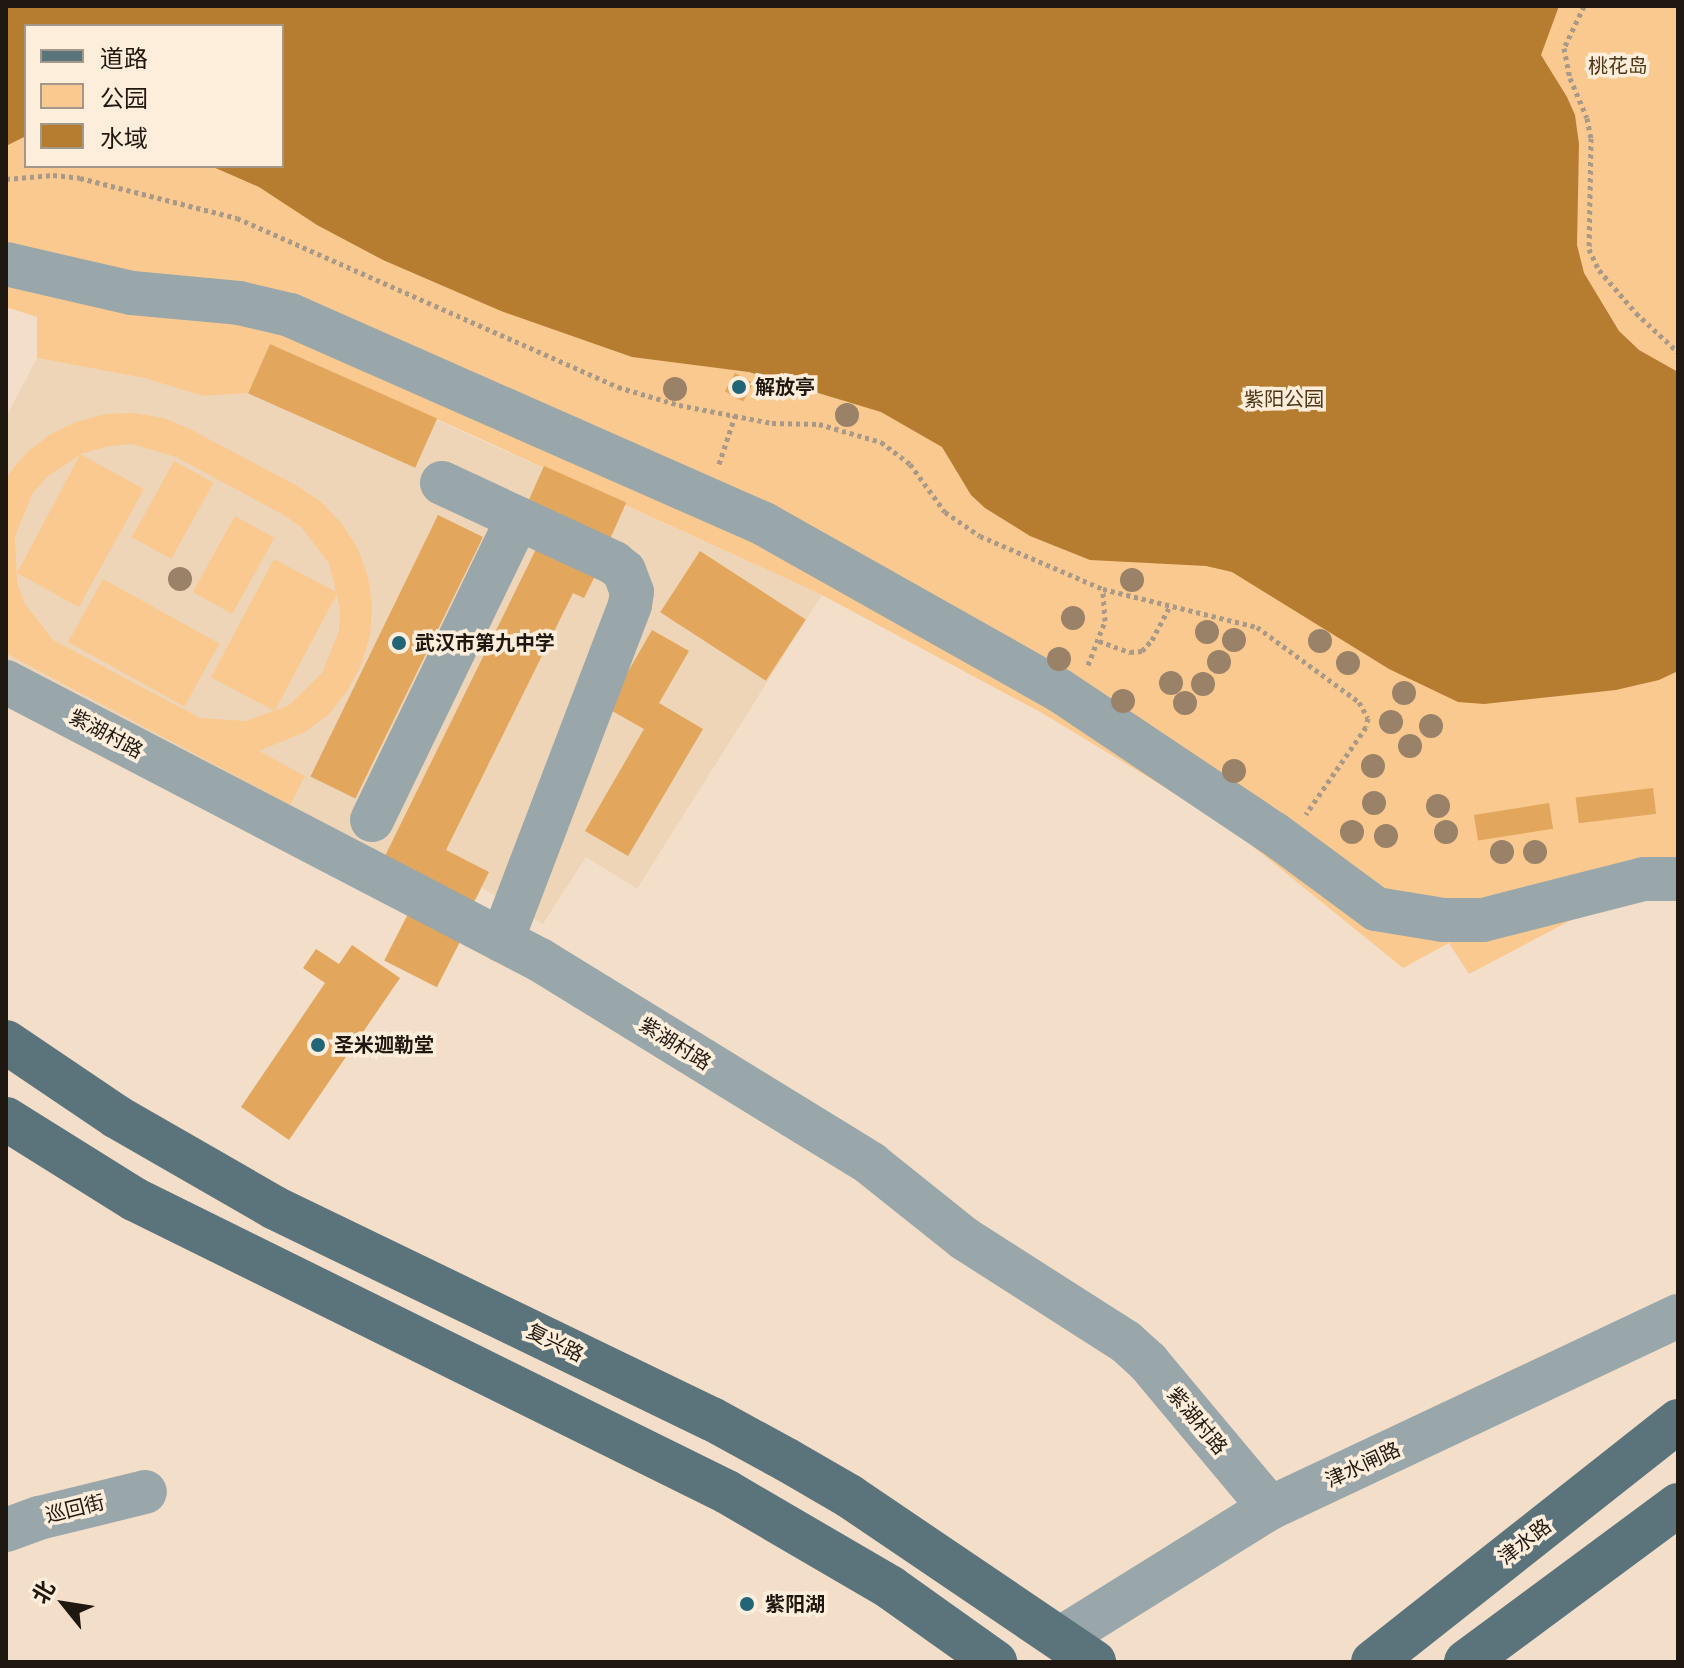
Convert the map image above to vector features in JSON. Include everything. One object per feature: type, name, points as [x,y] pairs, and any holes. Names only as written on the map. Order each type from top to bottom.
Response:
[{"type":"main road","name":"复兴路","points":[[6,1042],[117,1117],[275,1208],[698,1413],[787,1460],[849,1496],[1078,1650]]},
{"type":"main road","points":[[6,1119],[73,1164],[148,1206],[727,1492],[891,1588],[995,1662]]},
{"type":"main road","name":"津水路","points":[[1373,1662],[1678,1421]]},
{"type":"main road","points":[[1466,1662],[1678,1505]]},
{"type":"street","points":[[6,264],[132,293],[239,303],[290,315],[778,532],[1072,699],[1286,842],[1376,909],[1443,920],[1483,920],[1644,879],[1678,879]]},
{"type":"street","points":[[442,483],[614,563],[624,571],[632,592],[630,605],[502,940]]},
{"type":"street","points":[[372,820],[518,518]]},
{"type":"street","name":"紫湖村路","points":[[6,682],[502,940],[871,1164],[965,1239],[1104,1325],[1148,1362],[1270,1508]]},
{"type":"street","name":"津水闸路","points":[[1078,1650],[1270,1508],[1678,1316]]},
{"type":"street","name":"巡回街","points":[[6,1530],[39,1518],[145,1492]]},
{"type":"path","points":[[1584,6],[1564,48],[1570,78],[1591,138],[1589,249],[1599,270],[1636,313],[1678,352]]},
{"type":"path","points":[[6,179],[53,175],[80,178],[237,218],[584,374],[679,405],[772,423],[819,424],[881,442],[910,464],[945,512],[957,522],[1103,589],[1257,627],[1366,710],[1366,727],[1286,842]]},
{"type":"path","points":[[708,500],[735,416]]},
{"type":"path","points":[[1072,699],[1099,641],[1106,615],[1103,589]]},
{"type":"path","points":[[1099,641],[1130,652],[1142,651],[1152,640],[1170,606]]},
{"type":"shaded area","name":"武汉市第九中学","points":[[270,344],[822,595],[637,889],[586,857],[543,924],[482,888],[473,904],[6,668],[6,417],[37,358],[144,378],[203,396],[248,393]]},
{"type":"green space","name":"紫阳公园","points":[[6,6],[1678,6],[1678,900],[1611,899],[1469,974],[1449,943],[1403,968],[1224,823],[1042,713],[822,595],[270,344],[248,393],[203,396],[144,378],[37,358],[37,317],[6,307]]},
{"type":"green space","points":[[134,413],[164,418],[299,487],[321,502],[342,524],[358,549],[368,577],[372,607],[370,636],[361,665],[347,691],[329,714],[305,732],[259,751],[305,776],[290,805],[6,653],[7,476],[26,453],[49,435],[76,422],[105,414]],"holes":[[[132,444],[176,457],[301,527],[329,563],[340,608],[339,631],[322,673],[288,706],[245,721],[200,718],[53,640],[25,604],[17,582],[15,536],[33,493],[48,476],[80,455],[17,573],[79,607],[144,489],[80,454]]]},
{"type":"green space","points":[[174,461],[213,483],[171,559],[132,537]]},
{"type":"green space","points":[[235,516],[274,538],[232,614],[193,592]]},
{"type":"green space","points":[[274,559],[338,593],[275,711],[211,677]]},
{"type":"green space","points":[[103,579],[219,643],[184,706],[68,642]]},
{"type":"water","name":"紫阳公园","points":[[6,6],[1559,6],[1541,55],[1575,115],[1579,144],[1577,245],[1584,273],[1619,331],[1639,350],[1678,372],[1678,671],[1659,680],[1616,690],[1484,704],[1458,702],[1389,669],[1232,572],[1206,566],[1090,560],[1030,536],[985,508],[971,495],[942,447],[881,412],[749,372],[632,357],[501,311],[383,260],[317,225],[259,187],[216,168],[284,168],[284,24],[24,24],[24,137],[6,146]]},
{"type":"building","points":[[270,344],[437,418],[415,468],[248,393]]},
{"type":"building","name":"解放亭","points":[[735,373],[753,383],[743,402],[725,391]]},
{"type":"building","points":[[544,466],[626,503],[608,544],[526,507]]},
{"type":"building","points":[[438,515],[483,537],[355,798],[310,777]]},
{"type":"building","points":[[539,543],[597,572],[584,598],[573,593],[446,850],[489,872],[473,904],[383,860]]},
{"type":"building","points":[[700,551],[806,620],[766,681],[660,612]]},
{"type":"building","points":[[652,630],[689,651],[659,703],[703,729],[628,856],[585,831],[644,729],[607,708]]},
{"type":"building","points":[[1653,788],[1656,814],[1579,823],[1576,798]]},
{"type":"building","points":[[1549,803],[1553,829],[1478,841],[1474,815]]},
{"type":"building","name":"圣米迦勒堂","points":[[411,908],[464,935],[437,987],[384,961]]},
{"type":"building","name":"圣米迦勒堂","points":[[352,945],[400,978],[289,1140],[241,1107],[325,983],[303,968],[316,949],[339,964]]},
{"type":"place","name":"解放亭","points":[[739,387]]},
{"type":"place","name":"武汉市第九中学","points":[[399,643]]},
{"type":"place","name":"圣米迦勒堂","points":[[318,1045]]},
{"type":"place","name":"紫阳湖","points":[[747,1604]]},
{"type":"park label","name":"桃花岛","points":[[1618,66]]}]
